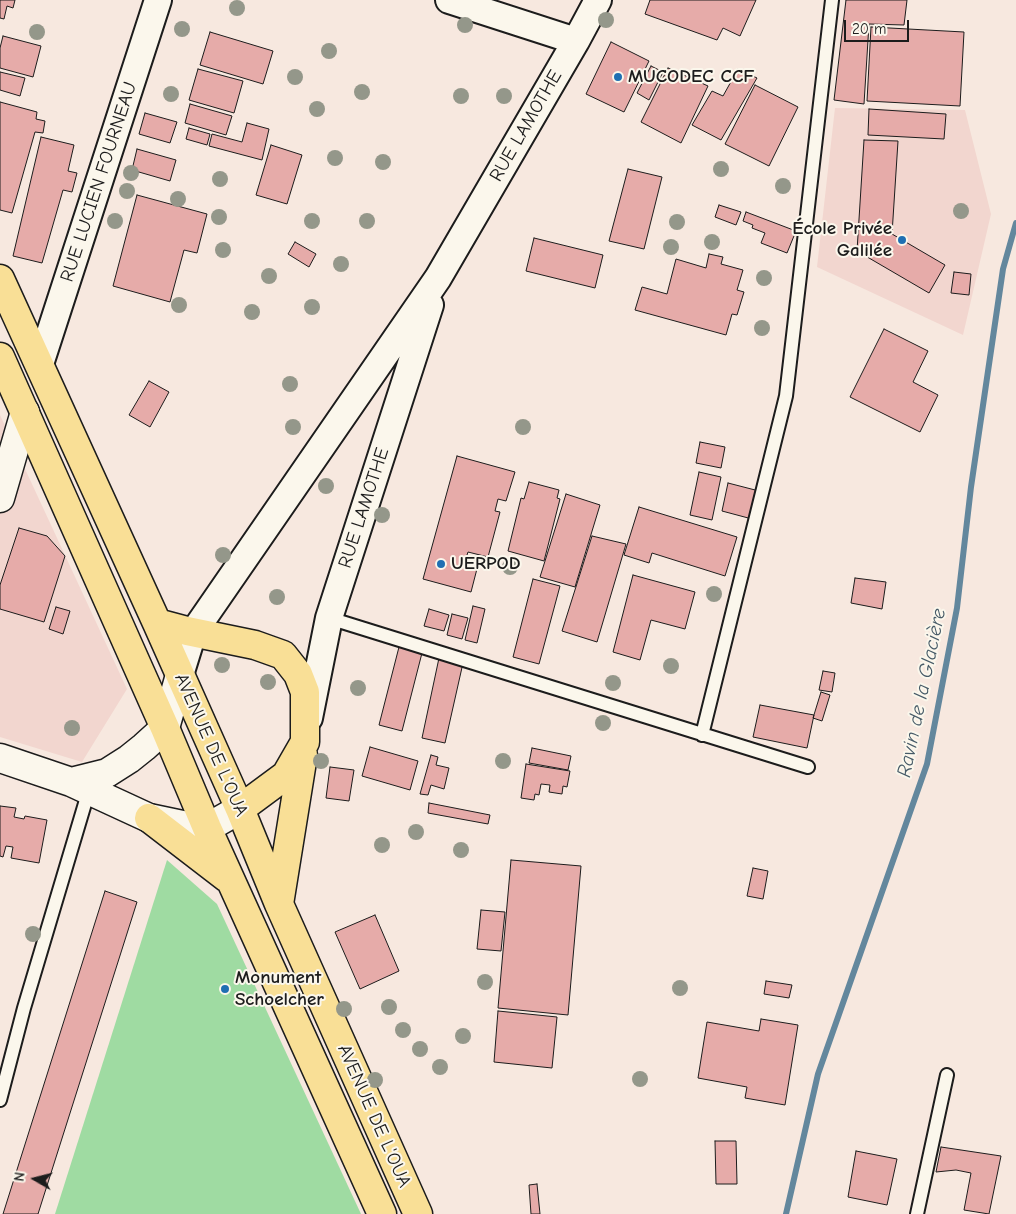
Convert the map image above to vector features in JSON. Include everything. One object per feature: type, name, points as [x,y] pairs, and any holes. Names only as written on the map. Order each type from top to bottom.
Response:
[{"type":"main road","name":"AVENUE DE L'OUA","points":[[0,279],[157,622],[418,1214]]},
{"type":"main road","name":"AVENUE DE L'OUA","points":[[0,357],[165,728],[207,828],[382,1214]]},
{"type":"main road","points":[[157,622],[193,633],[255,645],[284,656],[298,674],[305,692],[305,742],[280,904]]},
{"type":"main road","points":[[240,809],[286,775],[305,742]]},
{"type":"main road","points":[[149,818],[231,881]]},
{"type":"street","name":"RUE LUCIEN FOURNEAU","points":[[40,364],[158,0]]},
{"type":"street","points":[[449,0],[576,41]]},
{"type":"street","name":"RUE LAMOTHE","points":[[180,675],[193,633],[438,278],[598,0]]},
{"type":"street","name":"RUE LAMOTHE","points":[[305,742],[329,618],[438,278]]},
{"type":"street","points":[[0,498],[25,412]]},
{"type":"street","points":[[80,786],[107,773],[129,759],[165,728],[180,675]]},
{"type":"street","points":[[0,758],[80,786],[149,818],[207,828],[240,809]]},
{"type":"lane","points":[[702,735],[786,396],[832,0]]},
{"type":"lane","points":[[329,618],[808,767]]},
{"type":"lane","points":[[0,1100],[80,786]]},
{"type":"lane","points":[[917,1214],[947,1076]]},
{"type":"shaded area","name":"École Privée Galilée","points":[[835,108],[965,110],[991,214],[963,335],[817,267]]},
{"type":"shaded area","points":[[0,415],[127,689],[82,762],[0,737]]},
{"type":"green space","points":[[167,860],[217,904],[361,1214],[55,1214]]},
{"type":"building","points":[[0,0],[15,0],[13,8],[7,6],[4,19],[0,18]]},
{"type":"building","points":[[650,0],[756,0],[740,36],[723,28],[717,40],[645,14]]},
{"type":"building","points":[[846,0],[907,0],[904,25],[869,24],[864,104],[834,100]]},
{"type":"building","points":[[871,27],[964,32],[960,106],[867,101]]},
{"type":"building","points":[[210,32],[273,51],[263,84],[200,65]]},
{"type":"building","points":[[3,36],[41,46],[33,77],[0,68],[0,48]]},
{"type":"building","name":"MUCODEC CCF","points":[[611,42],[649,61],[624,112],[586,94]]},
{"type":"building","points":[[651,66],[663,72],[649,100],[637,93]]},
{"type":"building","points":[[668,68],[708,86],[681,143],[641,122]]},
{"type":"building","points":[[198,69],[243,81],[234,113],[189,100]]},
{"type":"building","points":[[738,69],[757,78],[721,140],[692,125],[712,91],[723,96]]},
{"type":"building","points":[[0,72],[25,78],[20,96],[0,90]]},
{"type":"building","points":[[755,85],[798,107],[769,166],[725,144]]},
{"type":"building","points":[[0,102],[37,112],[36,119],[45,121],[43,133],[35,132],[12,213],[0,210]]},
{"type":"building","points":[[190,104],[232,116],[226,135],[185,123]]},
{"type":"building","points":[[869,109],[946,114],[944,139],[868,135]]},
{"type":"building","points":[[145,113],[177,122],[170,143],[139,134]]},
{"type":"building","points":[[247,123],[269,129],[262,160],[209,146],[212,134],[242,142]]},
{"type":"building","points":[[189,128],[210,134],[207,145],[186,139]]},
{"type":"building","points":[[41,137],[74,145],[68,171],[77,173],[72,192],[63,190],[42,263],[13,256]]},
{"type":"building","points":[[864,140],[898,141],[892,234],[945,265],[929,293],[857,251]]},
{"type":"building","points":[[271,145],[302,155],[287,204],[256,195]]},
{"type":"building","points":[[137,149],[176,160],[170,181],[132,170]]},
{"type":"building","points":[[628,169],[662,177],[644,249],[609,241]]},
{"type":"building","points":[[137,195],[207,214],[197,253],[184,250],[170,302],[113,286]]},
{"type":"building","points":[[719,205],[741,212],[736,225],[715,217]]},
{"type":"building","points":[[746,212],[796,231],[787,253],[761,243],[765,233],[752,228],[753,225],[743,221]]},
{"type":"building","points":[[534,238],[603,255],[595,288],[526,271]]},
{"type":"building","points":[[295,242],[316,254],[309,267],[288,254]]},
{"type":"building","points":[[709,254],[723,257],[721,264],[743,270],[737,290],[744,292],[737,315],[732,314],[726,335],[635,310],[642,287],[667,294],[676,259],[706,268]]},
{"type":"building","points":[[954,272],[971,274],[969,295],[951,293]]},
{"type":"building","points":[[884,329],[928,351],[913,382],[938,395],[920,432],[850,397]]},
{"type":"building","points":[[149,381],[169,392],[150,427],[129,415]]},
{"type":"building","points":[[700,442],[725,447],[721,468],[696,463]]},
{"type":"building","points":[[457,456],[515,472],[506,501],[498,499],[495,511],[500,512],[488,557],[468,552],[466,558],[479,561],[471,592],[423,579]]},
{"type":"building","points":[[699,472],[721,477],[712,520],[690,515]]},
{"type":"building","points":[[529,482],[559,490],[557,498],[560,499],[544,561],[508,551],[521,498],[524,499]]},
{"type":"building","points":[[728,483],[759,491],[752,519],[722,511]]},
{"type":"building","points":[[566,494],[600,505],[575,587],[540,577]]},
{"type":"building","points":[[639,507],[737,537],[725,576],[652,553],[649,563],[624,555]]},
{"type":"building","points":[[19,528],[47,536],[65,556],[44,622],[0,609],[0,585]]},
{"type":"building","points":[[592,536],[626,544],[597,642],[562,631]]},
{"type":"building","points":[[633,575],[695,592],[685,629],[651,620],[640,660],[613,652]]},
{"type":"building","points":[[855,578],[886,582],[882,609],[851,603]]},
{"type":"building","points":[[533,579],[560,586],[539,664],[513,657]]},
{"type":"building","points":[[473,606],[485,609],[477,643],[465,640]]},
{"type":"building","points":[[56,607],[70,611],[63,634],[49,629]]},
{"type":"building","points":[[429,609],[449,615],[444,631],[424,626]]},
{"type":"building","points":[[452,614],[468,618],[462,639],[447,635]]},
{"type":"building","points":[[399,647],[422,653],[402,731],[379,725]]},
{"type":"building","points":[[439,658],[463,663],[445,743],[422,738]]},
{"type":"building","points":[[823,671],[835,673],[832,692],[819,690]]},
{"type":"building","points":[[821,692],[830,695],[822,721],[813,718]]},
{"type":"building","points":[[760,705],[814,715],[807,748],[753,737]]},
{"type":"building","points":[[370,747],[418,761],[410,790],[362,776]]},
{"type":"building","points":[[532,748],[571,756],[568,770],[529,763]]},
{"type":"building","points":[[431,755],[438,757],[436,765],[449,768],[444,789],[431,785],[428,795],[420,794]]},
{"type":"building","points":[[526,764],[570,771],[567,787],[563,786],[562,794],[549,792],[550,785],[541,784],[539,795],[535,794],[534,800],[521,798]]},
{"type":"building","points":[[330,767],[354,770],[349,801],[326,798]]},
{"type":"building","points":[[429,803],[490,815],[488,824],[428,813]]},
{"type":"building","points":[[0,806],[16,808],[14,817],[24,819],[25,816],[47,820],[39,863],[11,858],[13,847],[6,846],[3,857],[0,856]]},
{"type":"building","points":[[511,860],[581,866],[568,1015],[498,1008]]},
{"type":"building","points":[[753,868],[768,871],[763,899],[747,896]]},
{"type":"building","points":[[105,891],[137,902],[38,1214],[3,1214]]},
{"type":"building","points":[[481,910],[505,912],[501,951],[477,949]]},
{"type":"building","points":[[375,915],[399,971],[360,989],[335,932]]},
{"type":"building","points":[[766,981],[792,985],[789,998],[764,994]]},
{"type":"building","points":[[498,1011],[557,1017],[552,1068],[494,1062]]},
{"type":"building","points":[[761,1019],[798,1025],[785,1105],[745,1098],[747,1087],[698,1078],[707,1022],[759,1031]]},
{"type":"building","points":[[715,1141],[736,1141],[737,1184],[716,1184]]},
{"type":"building","points":[[941,1147],[1001,1156],[989,1214],[964,1210],[971,1173],[956,1170],[936,1172]]},
{"type":"building","points":[[856,1151],[897,1159],[887,1205],[848,1197]]},
{"type":"building","points":[[537,1184],[540,1214],[531,1214],[529,1185]]},
{"type":"waterway","name":"Ravin de la Glacière","points":[[786,1214],[818,1074],[927,764],[957,608],[971,487],[1003,269],[1016,223]]},
{"type":"place","name":"MUCODEC CCF","points":[[618,77]]},
{"type":"place","name":"École Privée Galilée","points":[[902,240]]},
{"type":"place","name":"UERPOD","points":[[441,564]]},
{"type":"place","name":"Monument Schoelcher","points":[[225,989]]}]
